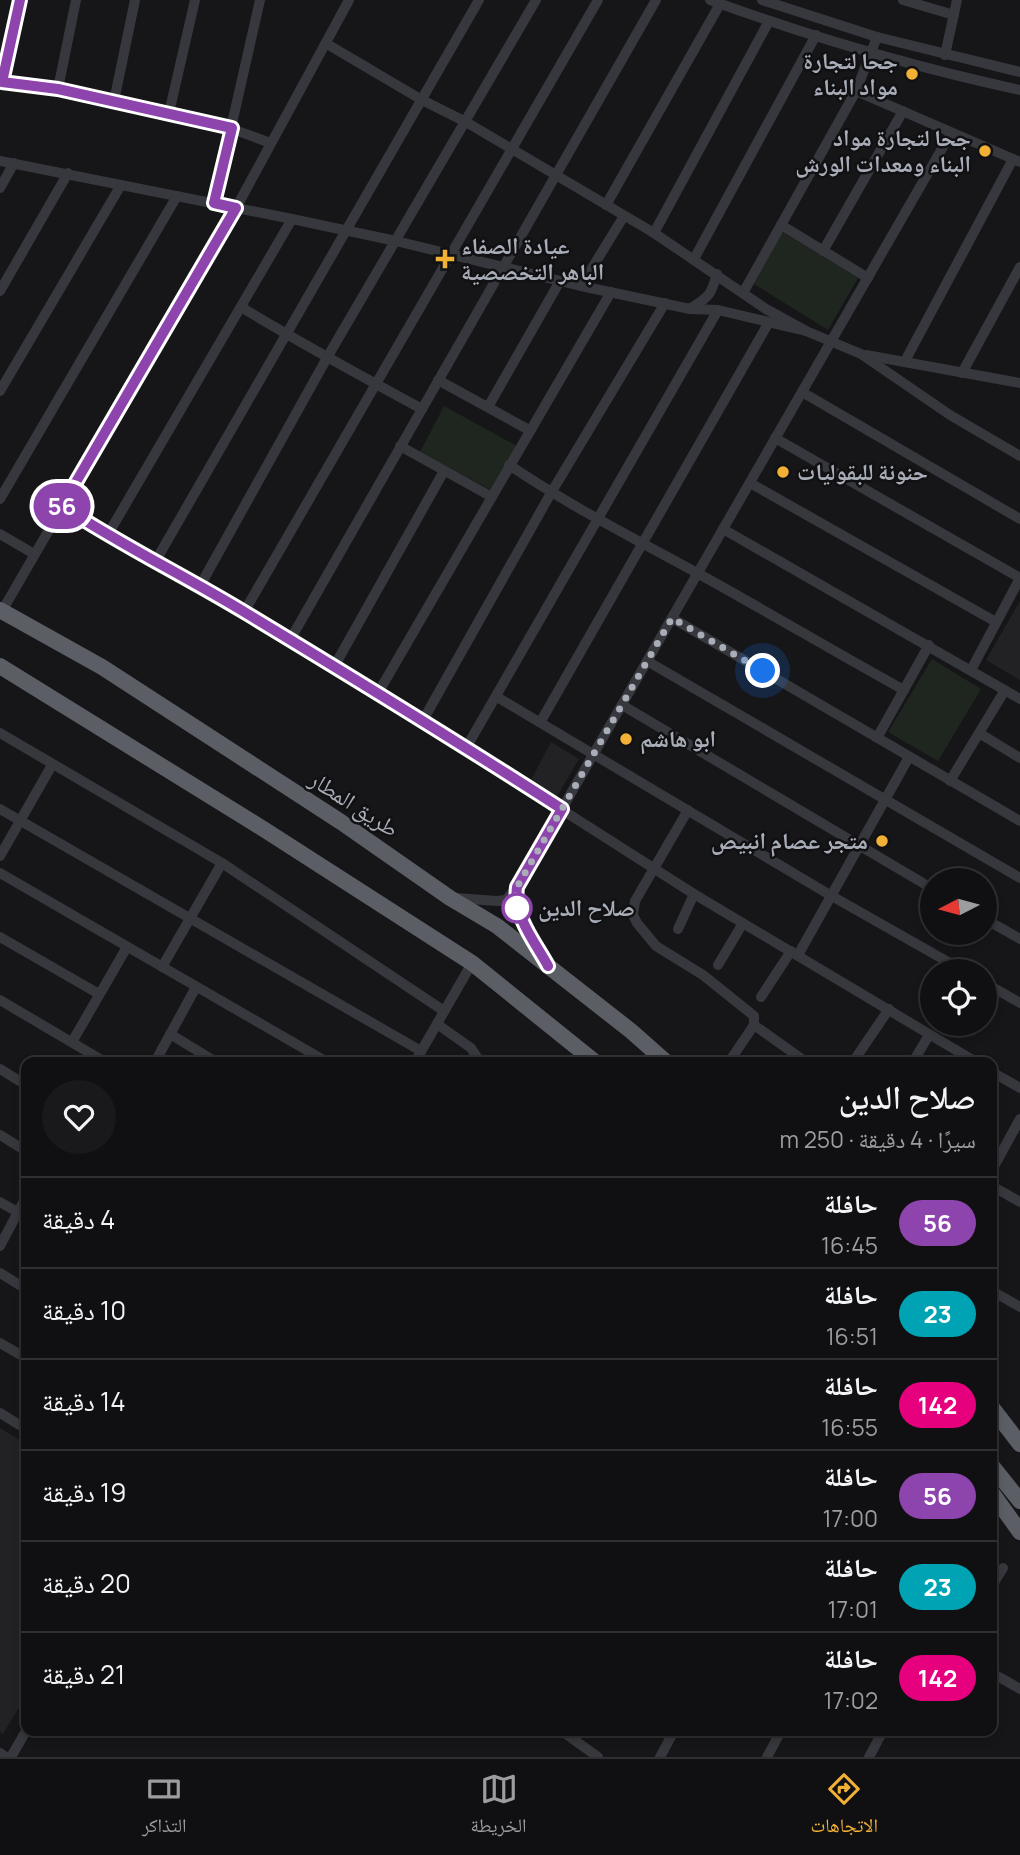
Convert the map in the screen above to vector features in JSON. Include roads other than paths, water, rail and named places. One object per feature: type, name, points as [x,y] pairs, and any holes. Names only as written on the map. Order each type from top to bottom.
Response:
[{"type":"highway","name":"طريق المطار","points":[[1,610],[102,667],[341,821],[450,898],[497,926],[660,1057]]},
{"type":"highway","points":[[0,666],[265,830],[472,963],[589,1057]]},
{"type":"highway","points":[[997,1413],[1020,1438]]},
{"type":"highway","points":[[997,1414],[1020,1444]]},
{"type":"highway","points":[[997,1472],[1020,1501]]},
{"type":"highway","points":[[997,1500],[1020,1532]]},
{"type":"street","points":[[20,0],[1,82],[58,89],[169,113],[232,128],[270,143]]},
{"type":"street","points":[[58,89],[76,0]]},
{"type":"street","points":[[114,102],[135,0]]},
{"type":"street","points":[[169,113],[195,0]]},
{"type":"street","points":[[214,203],[260,0]]},
{"type":"street","points":[[1,610],[236,208],[349,0]]},
{"type":"street","points":[[156,562],[479,0]]},
{"type":"street","points":[[200,586],[328,356],[536,0]]},
{"type":"street","points":[[244,612],[598,0]]},
{"type":"street","points":[[290,640],[656,0]]},
{"type":"street","points":[[903,0],[954,15]]},
{"type":"street","points":[[945,55],[957,0]]},
{"type":"street","points":[[766,1],[877,37],[1020,72]]},
{"type":"street","points":[[606,205],[715,2],[870,53],[1020,90]]},
{"type":"street","points":[[654,233],[769,21]]},
{"type":"street","points":[[694,259],[816,36]]},
{"type":"street","points":[[743,293],[856,91],[877,37]]},
{"type":"street","points":[[327,44],[654,233],[743,293],[806,331]]},
{"type":"street","points":[[856,91],[1017,161],[905,361]]},
{"type":"street","points":[[823,251],[903,111]]},
{"type":"street","points":[[450,898],[506,900],[517,887],[951,133]]},
{"type":"street","points":[[0,161],[292,219],[581,286],[690,309],[718,310],[806,331],[861,354],[950,415],[1019,453]]},
{"type":"street","points":[[0,188],[14,163]]},
{"type":"street","points":[[0,291],[68,173]]},
{"type":"street","points":[[0,391],[121,185]]},
{"type":"street","points":[[0,499],[177,196]]},
{"type":"street","points":[[581,286],[624,216]]},
{"type":"street","points":[[107,536],[292,219]]},
{"type":"street","points":[[781,225],[868,278]]},
{"type":"street","points":[[962,373],[1020,267]]},
{"type":"street","points":[[690,309],[712,292],[717,274]]},
{"type":"street","points":[[488,407],[560,281]]},
{"type":"street","points":[[378,693],[611,292]]},
{"type":"street","points":[[422,722],[551,493],[665,303]]},
{"type":"street","points":[[241,307],[422,410]]},
{"type":"street","points":[[466,748],[498,697],[718,310]]},
{"type":"street","points":[[541,721],[769,322]]},
{"type":"street","points":[[861,354],[1019,381]]},
{"type":"street","points":[[438,380],[529,430]]},
{"type":"street","points":[[802,392],[1020,519]]},
{"type":"street","points":[[775,438],[1020,578],[971,670]]},
{"type":"street","points":[[400,446],[492,497]]},
{"type":"street","points":[[509,465],[551,493],[640,544],[697,573],[904,690]]},
{"type":"street","points":[[335,665],[444,471]]},
{"type":"street","points":[[750,483],[996,622]]},
{"type":"street","points":[[62,506],[107,536],[200,586],[335,665],[695,894],[920,1029]]},
{"type":"street","points":[[723,529],[1020,699]]},
{"type":"street","points":[[0,534],[33,554]]},
{"type":"street","points":[[672,618],[1020,821]]},
{"type":"street","points":[[877,738],[929,645]]},
{"type":"street","points":[[647,661],[1020,878]]},
{"type":"street","points":[[950,781],[1005,690]]},
{"type":"street","points":[[498,697],[830,895],[943,959]]},
{"type":"street","points":[[622,705],[920,882]]},
{"type":"street","points":[[0,733],[222,863],[444,1011]]},
{"type":"street","points":[[979,733],[1020,758]]},
{"type":"street","points":[[761,997],[795,953],[860,847],[909,757]]},
{"type":"street","points":[[0,856],[52,765]]},
{"type":"street","points":[[0,809],[421,1051]]},
{"type":"street","points":[[688,810],[653,867],[633,907],[633,915],[656,946],[703,975],[754,1016],[754,1025],[732,1057]]},
{"type":"street","points":[[162,967],[222,863]]},
{"type":"street","points":[[0,873],[318,1057]]},
{"type":"street","points":[[517,887],[515,900],[519,914],[548,966]]},
{"type":"street","points":[[678,929],[695,894]]},
{"type":"street","points":[[718,965],[743,923]]},
{"type":"street","points":[[998,926],[1020,939]]},
{"type":"street","points":[[0,937],[99,994]]},
{"type":"street","points":[[72,1042],[127,947]]},
{"type":"street","points":[[418,1057],[472,963]]},
{"type":"street","points":[[158,1057],[197,987]]},
{"type":"street","points":[[997,991],[1020,1003]]},
{"type":"street","points":[[0,1000],[96,1057]]},
{"type":"street","points":[[856,1057],[889,1009]]},
{"type":"street","points":[[437,1024],[471,1048],[477,1057]]},
{"type":"street","points":[[754,1025],[799,1057]]},
{"type":"street","points":[[170,1034],[208,1057]]},
{"type":"street","points":[[916,1057],[928,1036]]},
{"type":"street","points":[[931,1036],[965,1057]]},
{"type":"street","points":[[0,1069],[21,1082]]},
{"type":"street","points":[[997,1075],[1020,1088]]},
{"type":"street","points":[[997,1161],[1020,1119]]},
{"type":"street","points":[[0,1135],[21,1148]]},
{"type":"street","points":[[997,1189],[1020,1202]]},
{"type":"street","points":[[0,1202],[21,1213]]},
{"type":"street","points":[[0,1246],[21,1215]]},
{"type":"street","points":[[0,1273],[21,1286]]},
{"type":"street","points":[[997,1295],[1020,1307]]},
{"type":"street","points":[[0,1343],[21,1355]]},
{"type":"street","points":[[0,1413],[21,1426]]},
{"type":"street","points":[[997,1578],[1003,1568]]},
{"type":"street","points":[[997,1676],[1020,1689]]},
{"type":"street","points":[[11,1757],[23,1736]]},
{"type":"street","points":[[569,1736],[598,1757]]},
{"type":"street","points":[[660,1757],[671,1736]]},
{"type":"street","points":[[767,1757],[778,1736]]},
{"type":"street","points":[[869,1757],[880,1736]]},
{"type":"place","name":"جحا لتجارة مواد البناء","points":[[912,74]]},
{"type":"place","name":"جحا لتجارة مواد البناء ومعدات الورش","points":[[985,151]]},
{"type":"place","name":"عيادة الصفاء الباهر التخصصية","points":[[445,259]]},
{"type":"place","name":"حنونة للبقوليات","points":[[783,472]]},
{"type":"place","name":"ابو هاشم","points":[[626,739]]},
{"type":"place","name":"متجر عصام انبيص","points":[[882,841]]},
{"type":"place","name":"صلاح الدين","points":[[517,908]]}]
